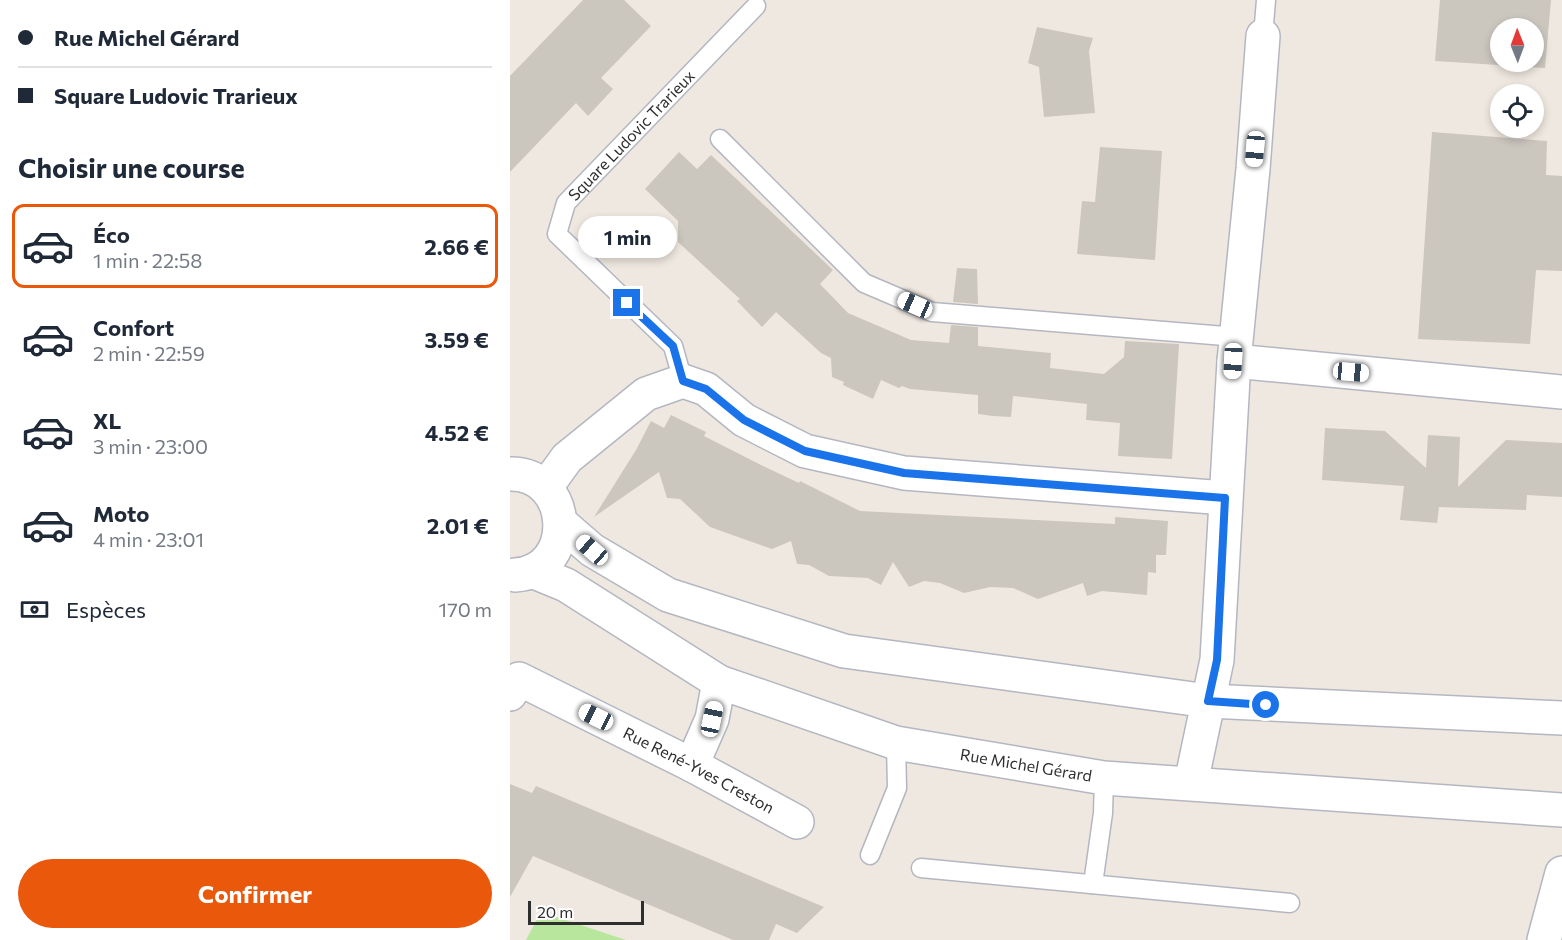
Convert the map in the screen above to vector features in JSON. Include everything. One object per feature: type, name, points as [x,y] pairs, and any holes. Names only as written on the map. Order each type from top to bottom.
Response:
[{"type":"street","points":[[1191,783],[1217,660],[1235,349],[1263,36]]},
{"type":"street","points":[[1235,349],[1562,392]]},
{"type":"street","points":[[546,487],[567,458],[646,394],[683,381],[706,389],[744,420],[805,451],[904,473],[1225,498]]},
{"type":"street","points":[[510,474],[533,478],[546,487],[554,498],[562,524],[592,550],[668,595],[844,651],[1208,701],[1562,718]]},
{"type":"street","name":"Rue Michel Gérard","points":[[521,573],[544,563],[554,552],[562,524]]},
{"type":"street","name":"Rue Michel Gérard","points":[[521,573],[566,585],[719,682],[896,743],[1104,778],[1562,810]]},
{"type":"street","name":"Rue René-Yves Creston","points":[[510,694],[519,679],[692,765],[797,822]]},
{"type":"street","points":[[692,765],[712,719],[719,682]]},
{"type":"street","points":[[1544,940],[1562,873]]},
{"type":"lane","points":[[1263,36],[1266,0]]},
{"type":"lane","name":"Square Ludovic Trarieux","points":[[683,381],[673,346],[557,234],[566,203],[756,6]]},
{"type":"lane","points":[[720,139],[864,283],[932,312],[1235,349]]},
{"type":"lane","points":[[870,855],[897,788],[896,743]]},
{"type":"lane","points":[[1093,884],[1103,813],[1104,778]]},
{"type":"lane","points":[[921,868],[1290,903]]},
{"type":"green space","points":[[541,912],[626,940],[526,940]]},
{"type":"building","points":[[583,0],[624,0],[651,26],[601,78],[613,89],[588,116],[576,103],[510,172],[510,76]]},
{"type":"building","points":[[1440,0],[1551,0],[1545,68],[1544,18],[1490,18],[1490,64],[1435,61]]},
{"type":"building","points":[[1037,27],[1093,38],[1089,51],[1095,113],[1044,117],[1039,67],[1028,63]]},
{"type":"building","points":[[1432,132],[1547,141],[1546,175],[1562,176],[1562,271],[1536,270],[1530,344],[1418,339]]},
{"type":"building","points":[[1100,147],[1162,151],[1155,260],[1077,254],[1082,201],[1095,202]]},
{"type":"building","points":[[679,152],[697,169],[711,155],[833,270],[820,284],[848,313],[911,340],[949,343],[951,325],[978,327],[978,346],[1051,353],[1050,368],[1104,374],[1124,357],[1125,341],[1179,344],[1172,459],[1118,456],[1120,423],[1086,420],[1087,404],[1013,396],[1011,417],[993,416],[978,414],[978,395],[910,389],[902,386],[899,388],[881,380],[873,399],[843,385],[844,382],[832,377],[831,358],[821,353],[776,312],[762,327],[737,301],[740,299],[678,242],[678,221],[645,189]]},
{"type":"building","points":[[957,268],[977,269],[978,304],[953,302]]},
{"type":"building","points":[[671,415],[706,432],[704,436],[759,464],[799,483],[800,481],[860,511],[1115,524],[1115,517],[1168,521],[1166,555],[1156,555],[1156,573],[1148,572],[1147,595],[1102,591],[1087,596],[1083,583],[1038,599],[1013,588],[990,587],[964,593],[940,583],[924,581],[909,587],[893,562],[881,585],[868,578],[829,576],[809,565],[797,564],[791,541],[772,549],[710,527],[680,499],[667,498],[659,472],[594,517],[636,450],[651,421],[664,428]]},
{"type":"building","points":[[1325,428],[1385,431],[1426,468],[1428,435],[1460,437],[1458,487],[1506,440],[1562,443],[1562,497],[1527,495],[1526,510],[1439,507],[1437,523],[1400,520],[1404,486],[1322,480]]},
{"type":"building","points":[[510,784],[532,793],[536,786],[824,907],[797,933],[776,924],[769,940],[733,940],[533,856],[510,897]]},
{"type":"route","points":[[627,303],[673,346],[683,381],[706,389],[744,420],[805,451],[904,473],[1225,498],[1217,660],[1208,701],[1266,705]]}]
